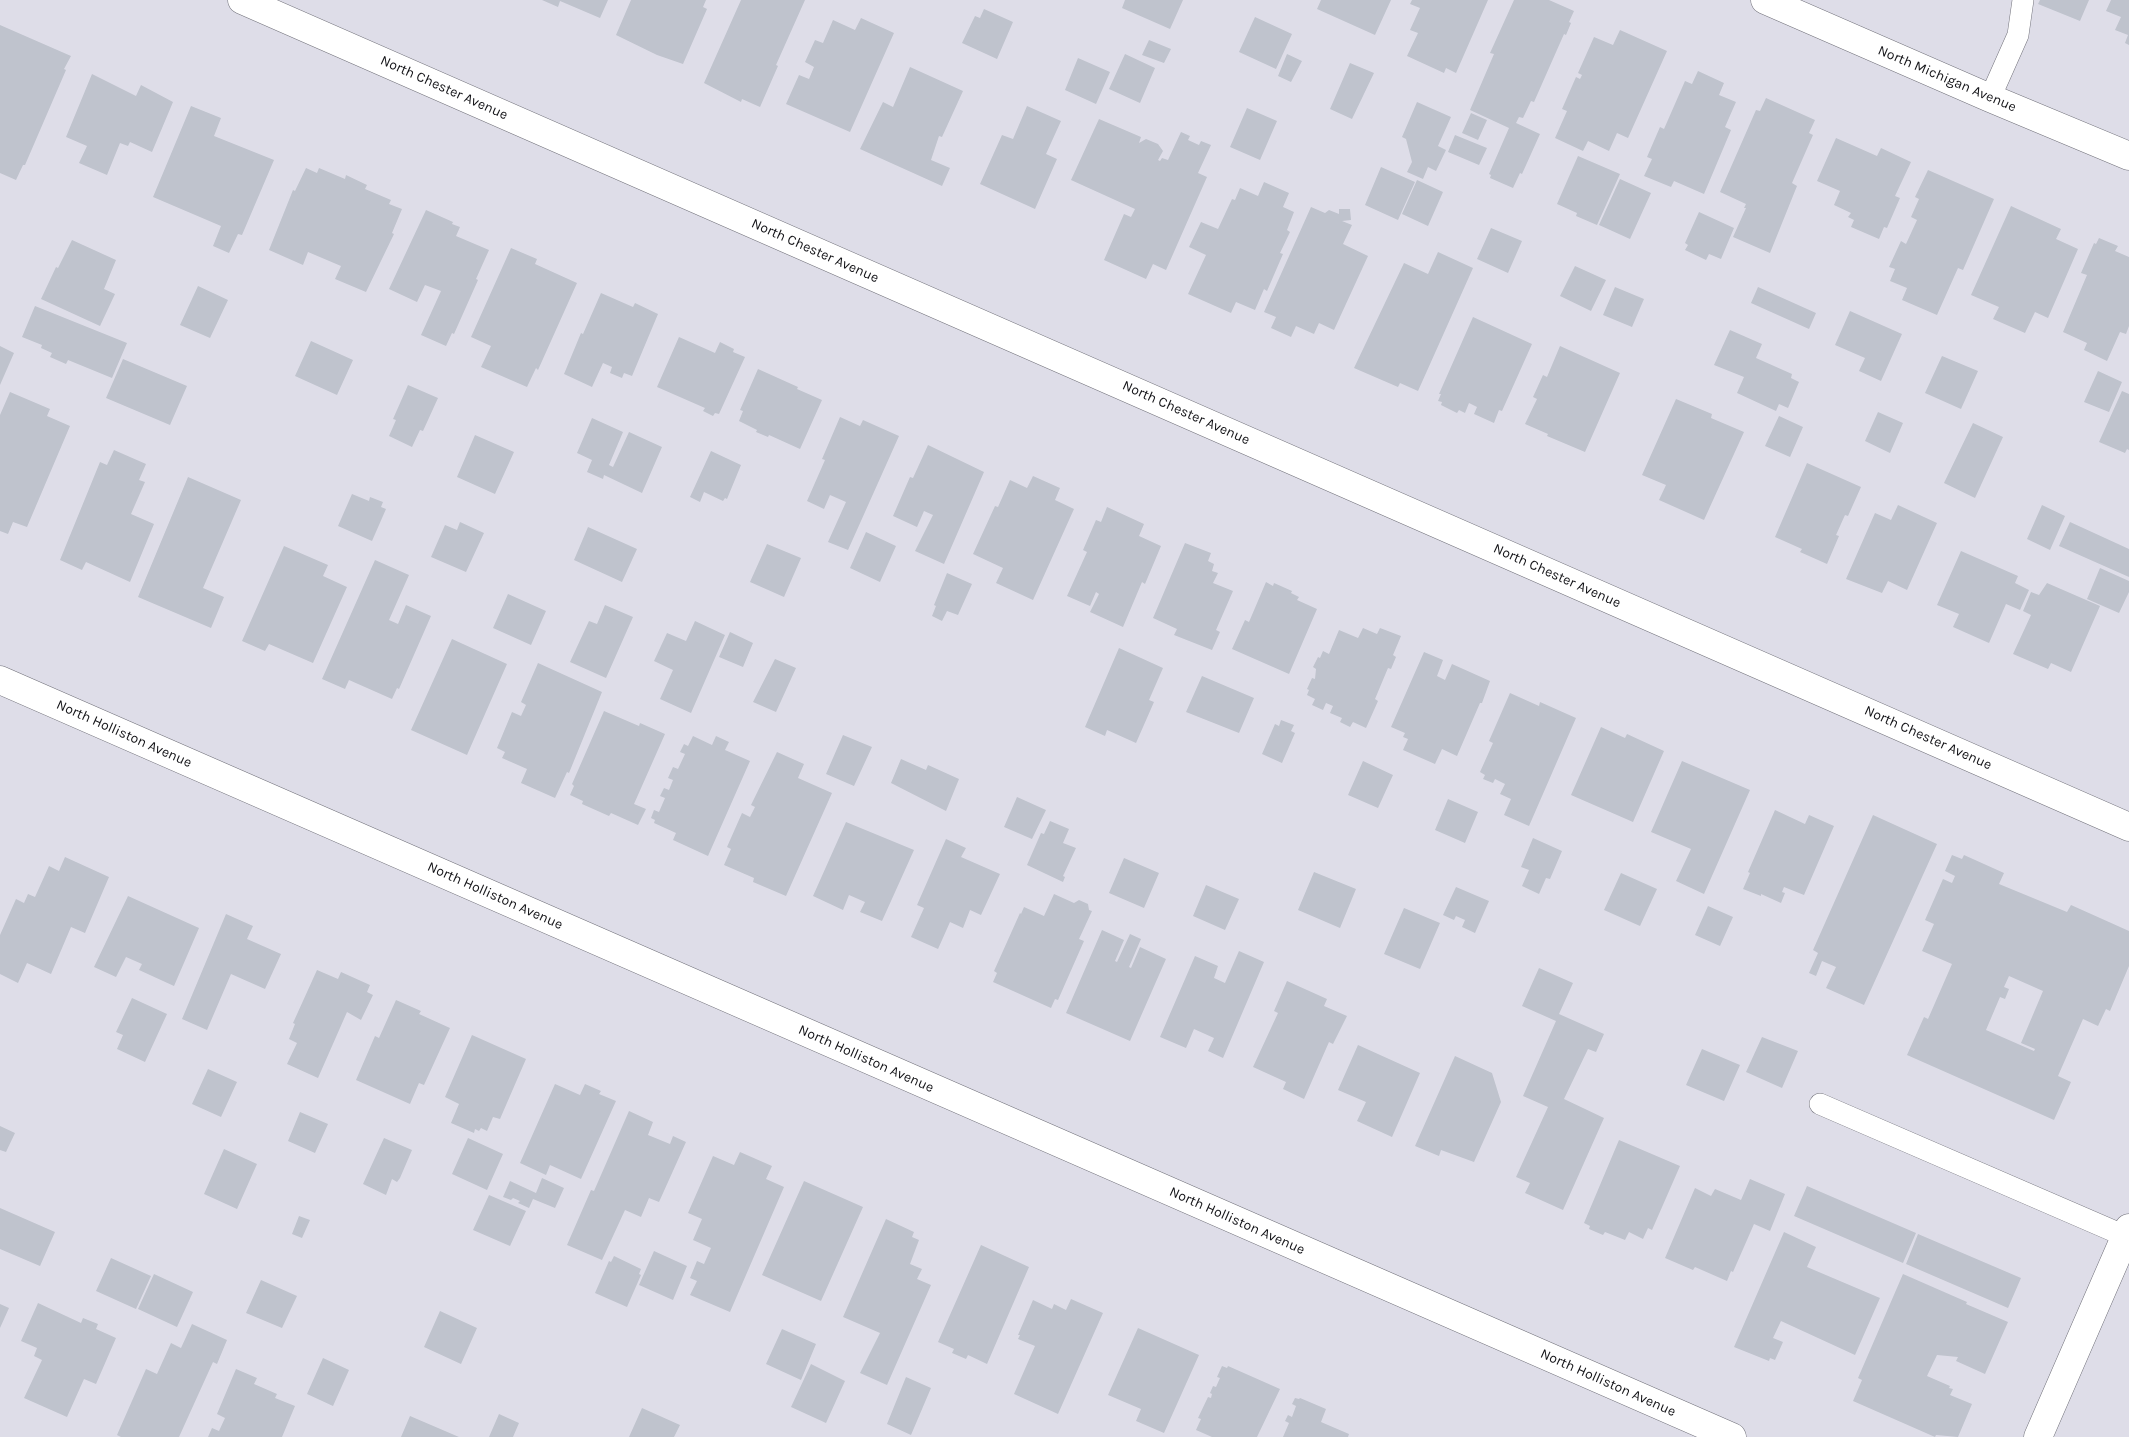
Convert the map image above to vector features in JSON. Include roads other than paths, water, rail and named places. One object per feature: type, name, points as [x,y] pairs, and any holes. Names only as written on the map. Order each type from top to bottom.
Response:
[{"type":"street","name":"North Chester Avenue","points":[[242,0],[2129,827]]},
{"type":"street","name":"North Michigan Avenue","points":[[1780,3],[1990,98],[2129,156]]},
{"type":"street","name":"North Holliston Avenue","points":[[0,680],[1732,1437]]},
{"type":"street","points":[[2038,1437],[2127,1232]]},
{"type":"lane","points":[[1990,98],[2018,35],[2023,0]]},
{"type":"lane","points":[[1820,1104],[2127,1232]]}]
